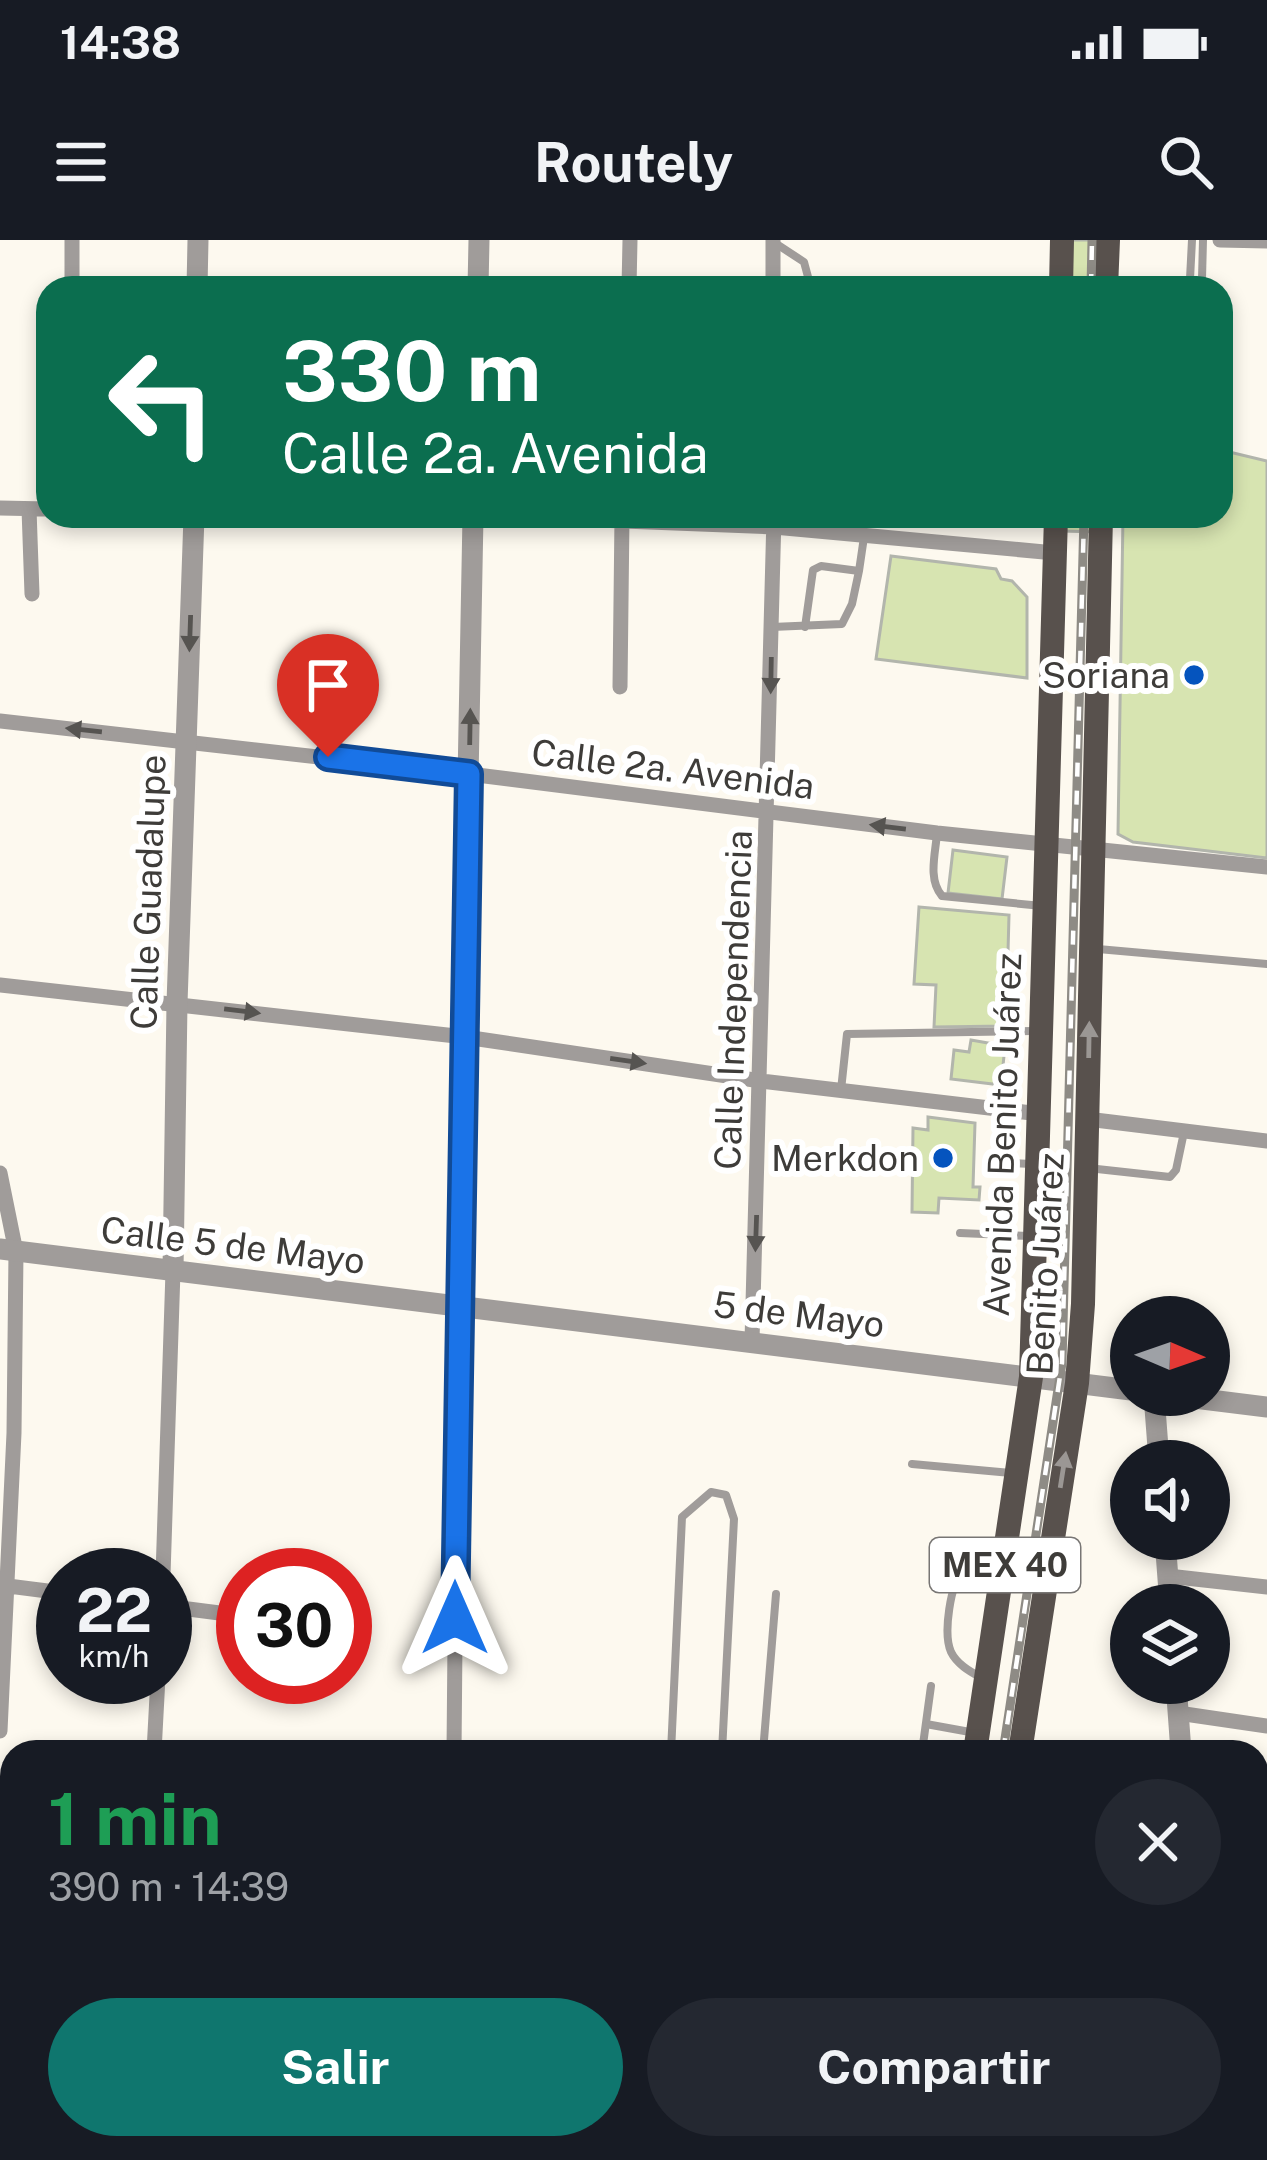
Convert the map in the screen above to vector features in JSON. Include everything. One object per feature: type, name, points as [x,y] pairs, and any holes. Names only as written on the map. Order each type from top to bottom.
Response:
[{"type":"main road","points":[[1061,276],[1062,240]]},
{"type":"main road","points":[[1106,276],[1108,240]]},
{"type":"main road","name":"Avenida Benito Juárez","points":[[976,1740],[1031,1377],[1055,528]]},
{"type":"main road","name":"MEX 40","points":[[1093,847],[1100,528]]},
{"type":"main road","name":"Benito Juárez","points":[[1022,1740],[1077,1383],[1093,847]]},
{"type":"main road","points":[[1000,1597],[1042,1603]]},
{"type":"street","points":[[72,240],[72,276]]},
{"type":"street","points":[[197,276],[198,240]]},
{"type":"street","points":[[478,276],[479,240]]},
{"type":"street","points":[[628,276],[630,240]]},
{"type":"street","points":[[1220,240],[1267,241]]},
{"type":"street","points":[[773,241],[773,276]]},
{"type":"street","points":[[0,508],[36,509]]},
{"type":"street","points":[[29,509],[32,594]]},
{"type":"street","name":"Calle Guadalupe","points":[[172,1271],[176,1003],[194,528]]},
{"type":"street","points":[[454,1740],[473,528]]},
{"type":"street","points":[[620,687],[622,528]]},
{"type":"street","name":"Calle Independencia","points":[[752,1342],[774,528]]},
{"type":"street","points":[[813,528],[1054,553]]},
{"type":"street","name":"Calle 2a. Avenida","points":[[0,721],[937,833],[1267,867]]},
{"type":"street","points":[[0,985],[465,1037],[761,1081],[1040,1114]]},
{"type":"street","points":[[1087,1120],[1267,1141]]},
{"type":"street","points":[[0,1173],[8,1250],[14,1433],[2,1585],[0,1731]]},
{"type":"street","name":"Calle 5 de Mayo","points":[[8,1250],[458,1306]]},
{"type":"street","points":[[164,1548],[172,1271]]},
{"type":"street","name":"5 de Mayo","points":[[458,1306],[1110,1387]]},
{"type":"street","points":[[1230,1402],[1267,1407]]},
{"type":"street","points":[[1167,1560],[1169,1584]]},
{"type":"street","points":[[1168,1576],[1267,1587]]},
{"type":"street","points":[[2,1585],[36,1589]]},
{"type":"street","points":[[155,1740],[157,1704]]},
{"type":"street","points":[[1177,1704],[1179,1740]]},
{"type":"street","points":[[1178,1713],[1267,1726]]},
{"type":"lane","points":[[1190,276],[1192,240]]},
{"type":"lane","points":[[1202,276],[1203,240]]},
{"type":"lane","points":[[773,241],[804,262],[808,276]]},
{"type":"lane","points":[[772,627],[842,624],[852,604],[865,536]]},
{"type":"lane","points":[[805,627],[813,569],[859,571]]},
{"type":"lane","points":[[937,833],[934,877],[942,896],[1045,906]]},
{"type":"lane","points":[[1090,949],[1267,964]]},
{"type":"lane","points":[[842,1090],[847,1034],[1042,1030]]},
{"type":"lane","points":[[1086,1168],[1170,1177],[1176,1170],[1184,1132]]},
{"type":"lane","points":[[993,1162],[1039,1164]]},
{"type":"lane","points":[[960,1233],[1037,1237]]},
{"type":"lane","points":[[912,1464],[1019,1474]]},
{"type":"lane","points":[[672,1740],[682,1517],[711,1492],[726,1495],[734,1519],[723,1740]]},
{"type":"lane","points":[[986,1681],[954,1658],[948,1631],[958,1579],[965,1568],[1007,1549],[1050,1555]]},
{"type":"lane","points":[[764,1740],[776,1594]]},
{"type":"lane","points":[[924,1740],[931,1685]]},
{"type":"lane","points":[[926,1724],[970,1740]]},
{"type":"building","points":[[1070,240],[1106,240],[1105,276],[1069,276]]},
{"type":"building","name":"Soriana","points":[[1233,453],[1267,461],[1267,858],[1133,842],[1118,834],[1123,528],[1233,528]]},
{"type":"building","points":[[1062,528],[1098,528],[1098,532]]},
{"type":"building","points":[[891,556],[996,569],[1001,579],[1012,581],[1027,597],[1027,678],[876,659]]},
{"type":"building","points":[[953,850],[1007,857],[1002,899],[948,893]]},
{"type":"building","points":[[919,907],[1009,915],[1006,1026],[934,1027],[936,985],[914,984]]},
{"type":"building","points":[[971,1040],[1005,1046],[1001,1085],[951,1079],[954,1050],[969,1052]]},
{"type":"building","name":"Merkdon","points":[[928,1117],[975,1123],[973,1187],[980,1187],[979,1200],[939,1198],[938,1213],[912,1212],[913,1128],[928,1130]]},
{"type":"railway","points":[[1091,276],[1092,240]]},
{"type":"railway","points":[[1005,1740],[1062,1363],[1084,528]]},
{"type":"place","name":"Soriana","points":[[1194,675]]},
{"type":"place","name":"Merkdon","points":[[943,1158]]},
{"type":"route","points":[[328,757],[469,774],[455,1618]]}]
